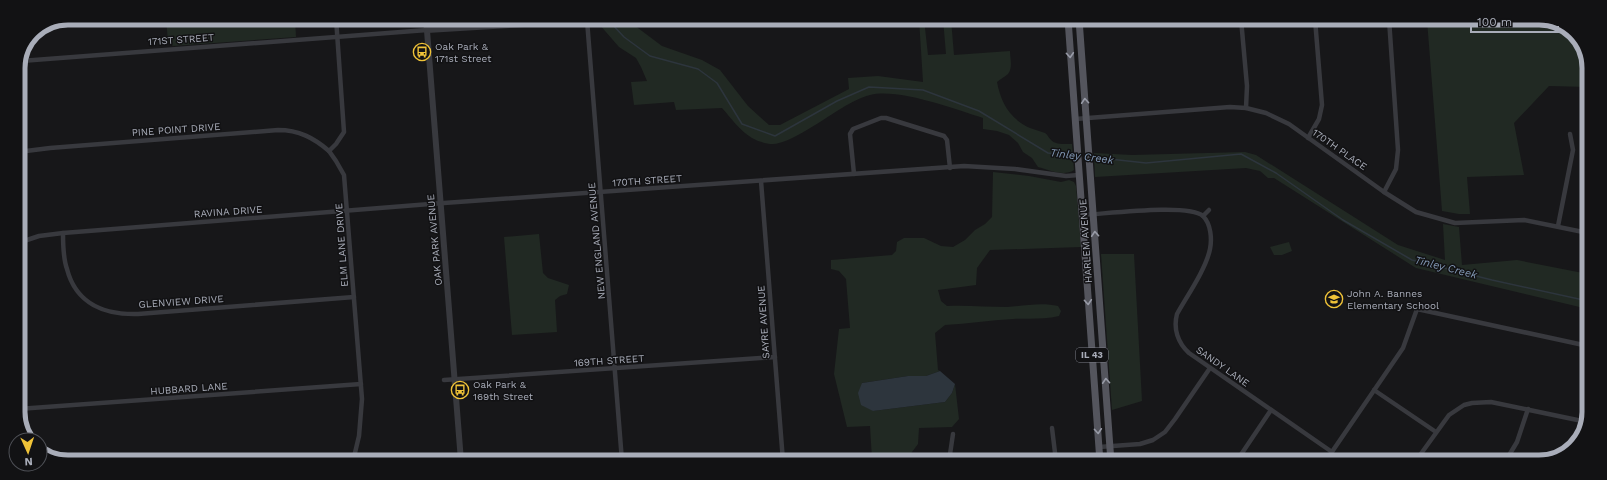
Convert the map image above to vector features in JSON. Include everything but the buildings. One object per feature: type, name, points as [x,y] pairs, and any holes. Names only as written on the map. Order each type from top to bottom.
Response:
[{"type":"main road","name":"HARLEM AVENUE","points":[[1068,25],[1100,455]]},
{"type":"main road","name":"HARLEM AVENUE","points":[[1079,25],[1111,455]]},
{"type":"street","points":[[329,151],[344,132],[336,25]]},
{"type":"street","name":"OAK PARK AVENUE","points":[[427,25],[461,455]]},
{"type":"street","name":"171ST STREET","points":[[26,61],[507,25]]},
{"type":"street","name":"NEW ENGLAND AVENUE","points":[[587,25],[622,455]]},
{"type":"street","points":[[1242,25],[1247,86],[1246,108]]},
{"type":"street","points":[[1308,138],[1319,119],[1322,105],[1315,25]]},
{"type":"street","points":[[1384,192],[1396,169],[1398,150],[1389,25]]},
{"type":"street","name":"170TH PLACE","points":[[1075,119],[1230,107],[1246,108],[1266,113],[1282,120],[1384,192],[1416,212],[1455,223],[1516,219],[1532,220],[1582,232]]},
{"type":"street","points":[[854,174],[850,134],[853,129],[881,118],[886,118],[944,136],[947,140],[950,168]]},
{"type":"street","name":"PINE POINT DRIVE","points":[[25,151],[278,130],[306,135],[329,151]]},
{"type":"street","points":[[1558,226],[1573,150],[1570,134]]},
{"type":"street","name":"ELM LANE DRIVE","points":[[329,151],[344,175],[348,212],[362,399],[362,421],[354,455]]},
{"type":"street","name":"170TH STREET","points":[[441,204],[984,166],[1037,172],[1056,176],[1079,176]]},
{"type":"street","name":"SAYRE AVENUE","points":[[761,181],[783,455]]},
{"type":"street","name":"RAVINA DRIVE","points":[[25,241],[39,236],[63,233],[441,204]]},
{"type":"street","points":[[1082,215],[1175,209],[1191,211],[1203,216],[1209,210]]},
{"type":"street","name":"SANDY LANE","points":[[1203,216],[1209,225],[1211,236],[1210,248],[1206,262],[1177,314],[1175,323],[1180,342],[1185,349],[1210,368],[1332,452]]},
{"type":"street","name":"GLENVIEW DRIVE","points":[[63,233],[65,262],[72,284],[90,304],[110,312],[138,314],[354,297]]},
{"type":"street","points":[[1330,455],[1403,348],[1417,309],[1582,345]]},
{"type":"street","name":"169TH STREET","points":[[444,380],[775,357]]},
{"type":"street","points":[[1099,447],[1140,444],[1152,440],[1165,432],[1210,368]]},
{"type":"street","name":"HUBBARD LANE","points":[[25,408],[361,384]]},
{"type":"street","points":[[1374,390],[1436,432]]},
{"type":"street","points":[[1420,455],[1449,415],[1464,405],[1472,402],[1491,402],[1581,421]]},
{"type":"street","points":[[1509,455],[1517,442],[1528,409]]},
{"type":"street","points":[[1241,455],[1271,410]]},
{"type":"street","points":[[1052,428],[1055,455]]},
{"type":"street","points":[[950,455],[953,434]]},
{"type":"shaded area","points":[[167,25],[295,25],[296,37],[173,46],[168,42]]},
{"type":"shaded area","points":[[600,25],[634,25],[662,46],[702,60],[720,70],[748,106],[769,125],[780,125],[849,89],[848,78],[878,76],[923,82],[919,25],[925,25],[928,55],[946,54],[944,25],[952,25],[954,55],[1010,51],[1010,72],[997,82],[1004,103],[1012,115],[1023,124],[1045,133],[1055,143],[1072,144],[1074,170],[1061,173],[1038,167],[1032,158],[1023,152],[1018,143],[1009,135],[983,129],[983,118],[926,100],[896,94],[870,95],[863,97],[788,140],[772,144],[759,141],[748,135],[722,108],[676,110],[674,102],[634,105],[631,82],[647,81],[636,58],[619,47]]},
{"type":"shaded area","points":[[1427,25],[1545,25],[1563,32],[1573,42],[1580,54],[1582,65],[1582,87],[1549,86],[1514,123],[1524,175],[1467,177],[1470,214],[1442,211]]},
{"type":"shaded area","points":[[1245,152],[1256,155],[1398,245],[1445,260],[1443,224],[1459,227],[1462,265],[1517,260],[1582,273],[1582,308],[1416,268],[1274,178],[1268,178],[1260,171],[1246,168],[1095,177],[1094,153],[1132,155]]},
{"type":"shaded area","points":[[993,172],[1029,176],[1061,182],[1069,180],[1074,182],[1076,186],[1081,247],[990,250],[977,268],[976,285],[938,290],[941,301],[947,306],[1007,307],[1039,304],[1052,305],[1058,306],[1061,311],[1059,316],[945,325],[935,333],[938,370],[940,371],[926,376],[908,376],[862,383],[873,411],[945,402],[952,393],[955,384],[959,419],[952,427],[919,428],[918,444],[910,455],[872,455],[870,426],[847,427],[834,374],[839,329],[850,328],[846,279],[839,271],[831,269],[831,260],[892,255],[896,251],[897,242],[904,238],[924,238],[941,246],[953,247],[965,240],[992,217]]},
{"type":"shaded area","points":[[539,234],[543,273],[548,278],[569,285],[567,294],[560,296],[555,300],[557,332],[512,335],[504,237]]},
{"type":"shaded area","points":[[1289,242],[1292,251],[1282,255],[1274,255],[1270,247]]},
{"type":"shaded area","points":[[1101,254],[1134,254],[1142,401],[1112,410]]},
{"type":"shaded area","points":[[940,371],[955,384],[952,393],[945,402],[873,411],[861,405],[858,393],[862,383],[908,376],[926,376]]},
{"type":"waterway","name":"Tinley Creek","points":[[613,25],[624,37],[650,56],[698,69],[717,83],[742,124],[775,136],[837,101],[869,87],[923,90],[979,111],[1048,153],[1076,156]]},
{"type":"waterway","name":"Tinley Creek","points":[[1091,157],[1146,163],[1241,154],[1276,173],[1343,220],[1412,260],[1492,280],[1582,300]]},
{"type":"place","name":"Oak Park & 171st Street","points":[[422,52]]},
{"type":"place","name":"John A. Bannes Elementary School","points":[[1334,299]]},
{"type":"place","name":"Oak Park & 169th Street","points":[[460,390]]}]
